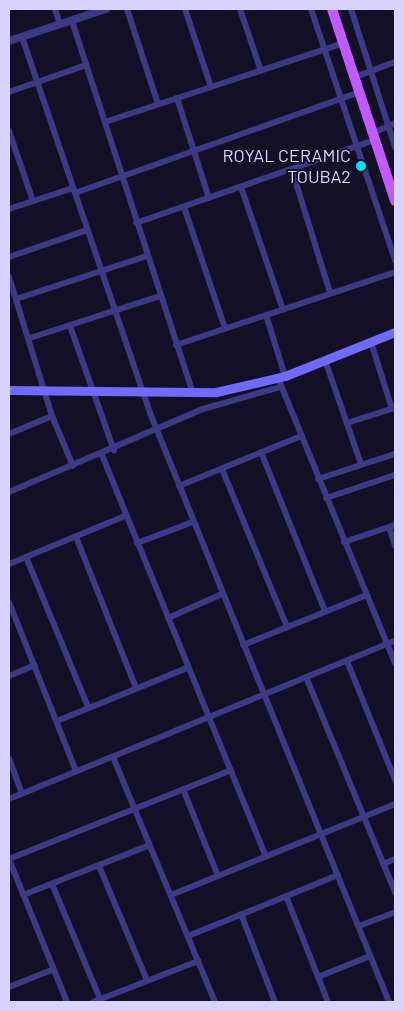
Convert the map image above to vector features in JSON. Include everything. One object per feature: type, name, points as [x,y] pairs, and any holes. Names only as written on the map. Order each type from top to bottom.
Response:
[{"type":"main road","points":[[332,9],[395,201]]},
{"type":"main road","points":[[9,390],[94,394],[193,394],[281,380],[395,332]]},
{"type":"street","points":[[55,9],[60,24]]},
{"type":"street","points":[[9,41],[103,9]]},
{"type":"street","points":[[126,9],[158,104]]},
{"type":"street","points":[[185,9],[211,87]]},
{"type":"street","points":[[240,9],[260,71]]},
{"type":"street","points":[[312,9],[395,260]]},
{"type":"street","points":[[351,9],[370,72],[392,124],[395,147]]},
{"type":"street","points":[[72,21],[193,394]]},
{"type":"street","points":[[22,37],[100,271],[157,432],[389,1002]]},
{"type":"street","points":[[105,122],[344,43]]},
{"type":"street","points":[[355,77],[395,62]]},
{"type":"street","points":[[9,92],[86,65]]},
{"type":"street","points":[[9,210],[33,201],[122,177],[360,92]]},
{"type":"street","points":[[177,98],[209,198]]},
{"type":"street","points":[[136,223],[358,146],[392,124]]},
{"type":"street","points":[[9,131],[33,201]]},
{"type":"street","points":[[292,170],[330,293]]},
{"type":"street","points":[[240,187],[283,310]]},
{"type":"street","points":[[184,207],[225,328]]},
{"type":"street","points":[[9,257],[87,230]]},
{"type":"street","points":[[16,299],[147,256]]},
{"type":"street","points":[[176,345],[395,272]]},
{"type":"street","points":[[9,277],[47,392],[52,416],[73,466]]},
{"type":"street","points":[[30,338],[160,296]]},
{"type":"street","points":[[266,316],[281,380],[301,436],[395,663]]},
{"type":"street","points":[[70,326],[114,450]]},
{"type":"street","points":[[347,423],[393,408],[371,342]]},
{"type":"street","points":[[325,360],[361,464]]},
{"type":"street","points":[[9,492],[157,432],[202,409],[281,380]]},
{"type":"street","points":[[9,434],[52,416]]},
{"type":"street","points":[[179,486],[301,436]]},
{"type":"street","points":[[262,452],[326,611]]},
{"type":"street","points":[[318,479],[395,454]]},
{"type":"street","points":[[102,455],[187,668],[266,857]]},
{"type":"street","points":[[222,469],[287,627]]},
{"type":"street","points":[[326,498],[395,475]]},
{"type":"street","points":[[9,564],[125,516]]},
{"type":"street","points":[[137,543],[193,522]]},
{"type":"street","points":[[344,542],[392,526],[395,546]]},
{"type":"street","points":[[76,537],[136,688]]},
{"type":"street","points":[[26,557],[88,707]]},
{"type":"street","points":[[168,618],[222,594]]},
{"type":"street","points":[[243,645],[367,595]]},
{"type":"street","points":[[9,605],[35,665],[76,772]]},
{"type":"street","points":[[9,799],[395,641]]},
{"type":"street","points":[[347,661],[395,780]]},
{"type":"street","points":[[9,676],[35,665]]},
{"type":"street","points":[[57,720],[187,668]]},
{"type":"street","points":[[306,677],[395,892]]},
{"type":"street","points":[[113,757],[215,1002]]},
{"type":"street","points":[[9,758],[22,794]]},
{"type":"street","points":[[66,1002],[9,859],[231,770]]},
{"type":"street","points":[[183,789],[218,876]]},
{"type":"street","points":[[171,895],[395,804]]},
{"type":"street","points":[[23,895],[150,845]]},
{"type":"street","points":[[384,864],[395,859]]},
{"type":"street","points":[[99,866],[147,980]]},
{"type":"street","points":[[188,936],[338,875]]},
{"type":"street","points":[[52,884],[100,999]]},
{"type":"street","points":[[286,896],[328,1002]]},
{"type":"street","points":[[358,926],[395,912]]},
{"type":"street","points":[[241,914],[275,1002]]},
{"type":"street","points":[[318,977],[370,956]]},
{"type":"street","points":[[92,1002],[198,961]]},
{"type":"street","points":[[9,987],[54,969]]},
{"type":"place","name":"ROYAL CERAMIC TOUBA2","points":[[361,166]]}]
